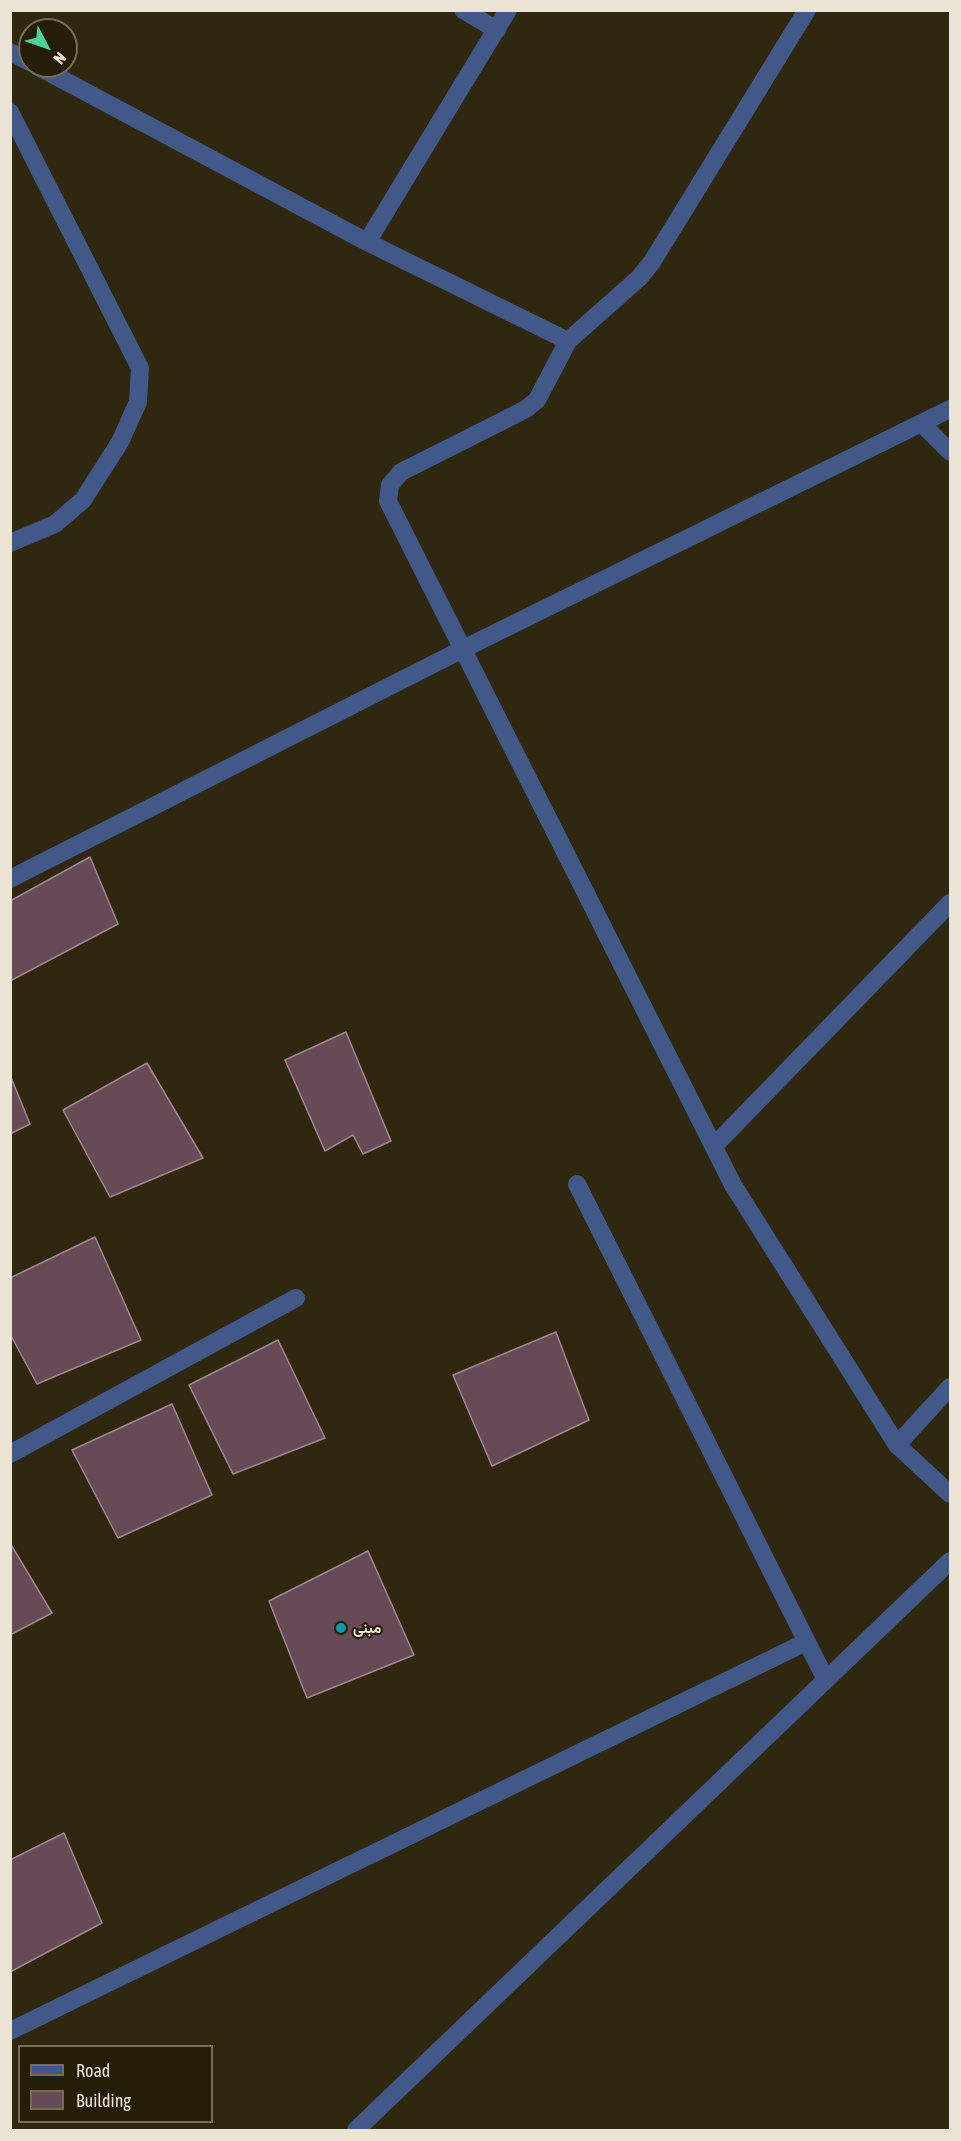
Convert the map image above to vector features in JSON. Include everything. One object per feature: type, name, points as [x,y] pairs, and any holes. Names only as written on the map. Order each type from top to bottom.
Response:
[{"type":"street","points":[[463,10],[497,30]]},
{"type":"street","points":[[367,242],[508,10]]},
{"type":"street","points":[[807,10],[652,262],[568,341],[537,400],[514,417],[401,472],[390,485],[388,501],[733,1185],[897,1445],[951,1494]]},
{"type":"street","points":[[60,78],[367,242],[568,341]]},
{"type":"street","points":[[10,112],[140,368],[138,402],[120,442],[83,500],[55,524],[10,543]]},
{"type":"street","points":[[10,879],[463,649],[951,408]]},
{"type":"street","points":[[922,424],[951,452]]},
{"type":"street","points":[[714,1146],[951,903]]},
{"type":"street","points":[[577,1184],[826,1680]]},
{"type":"street","points":[[10,1454],[296,1298]]},
{"type":"street","points":[[897,1445],[951,1387]]},
{"type":"street","points":[[356,2130],[951,1561]]},
{"type":"street","points":[[10,2031],[806,1642]]},
{"type":"building","points":[[90,857],[118,924],[10,981],[10,901]]},
{"type":"building","points":[[346,1032],[391,1141],[363,1154],[353,1135],[325,1151],[285,1060]]},
{"type":"building","points":[[147,1063],[203,1158],[110,1197],[63,1110]]},
{"type":"building","points":[[10,1075],[30,1124],[10,1134]]},
{"type":"building","points":[[95,1237],[141,1340],[37,1384],[10,1334],[10,1278]]},
{"type":"building","points":[[556,1332],[589,1420],[492,1466],[453,1375]]},
{"type":"building","points":[[278,1340],[325,1438],[233,1474],[189,1385]]},
{"type":"building","points":[[172,1404],[212,1495],[118,1538],[72,1450]]},
{"type":"building","points":[[10,1543],[52,1613],[10,1635]]},
{"type":"building","name":"مبنى","points":[[368,1551],[414,1655],[307,1698],[269,1601]]},
{"type":"building","points":[[64,1833],[102,1923],[10,1972],[10,1860]]},
{"type":"place","name":"مبنى","points":[[341,1628]]}]
